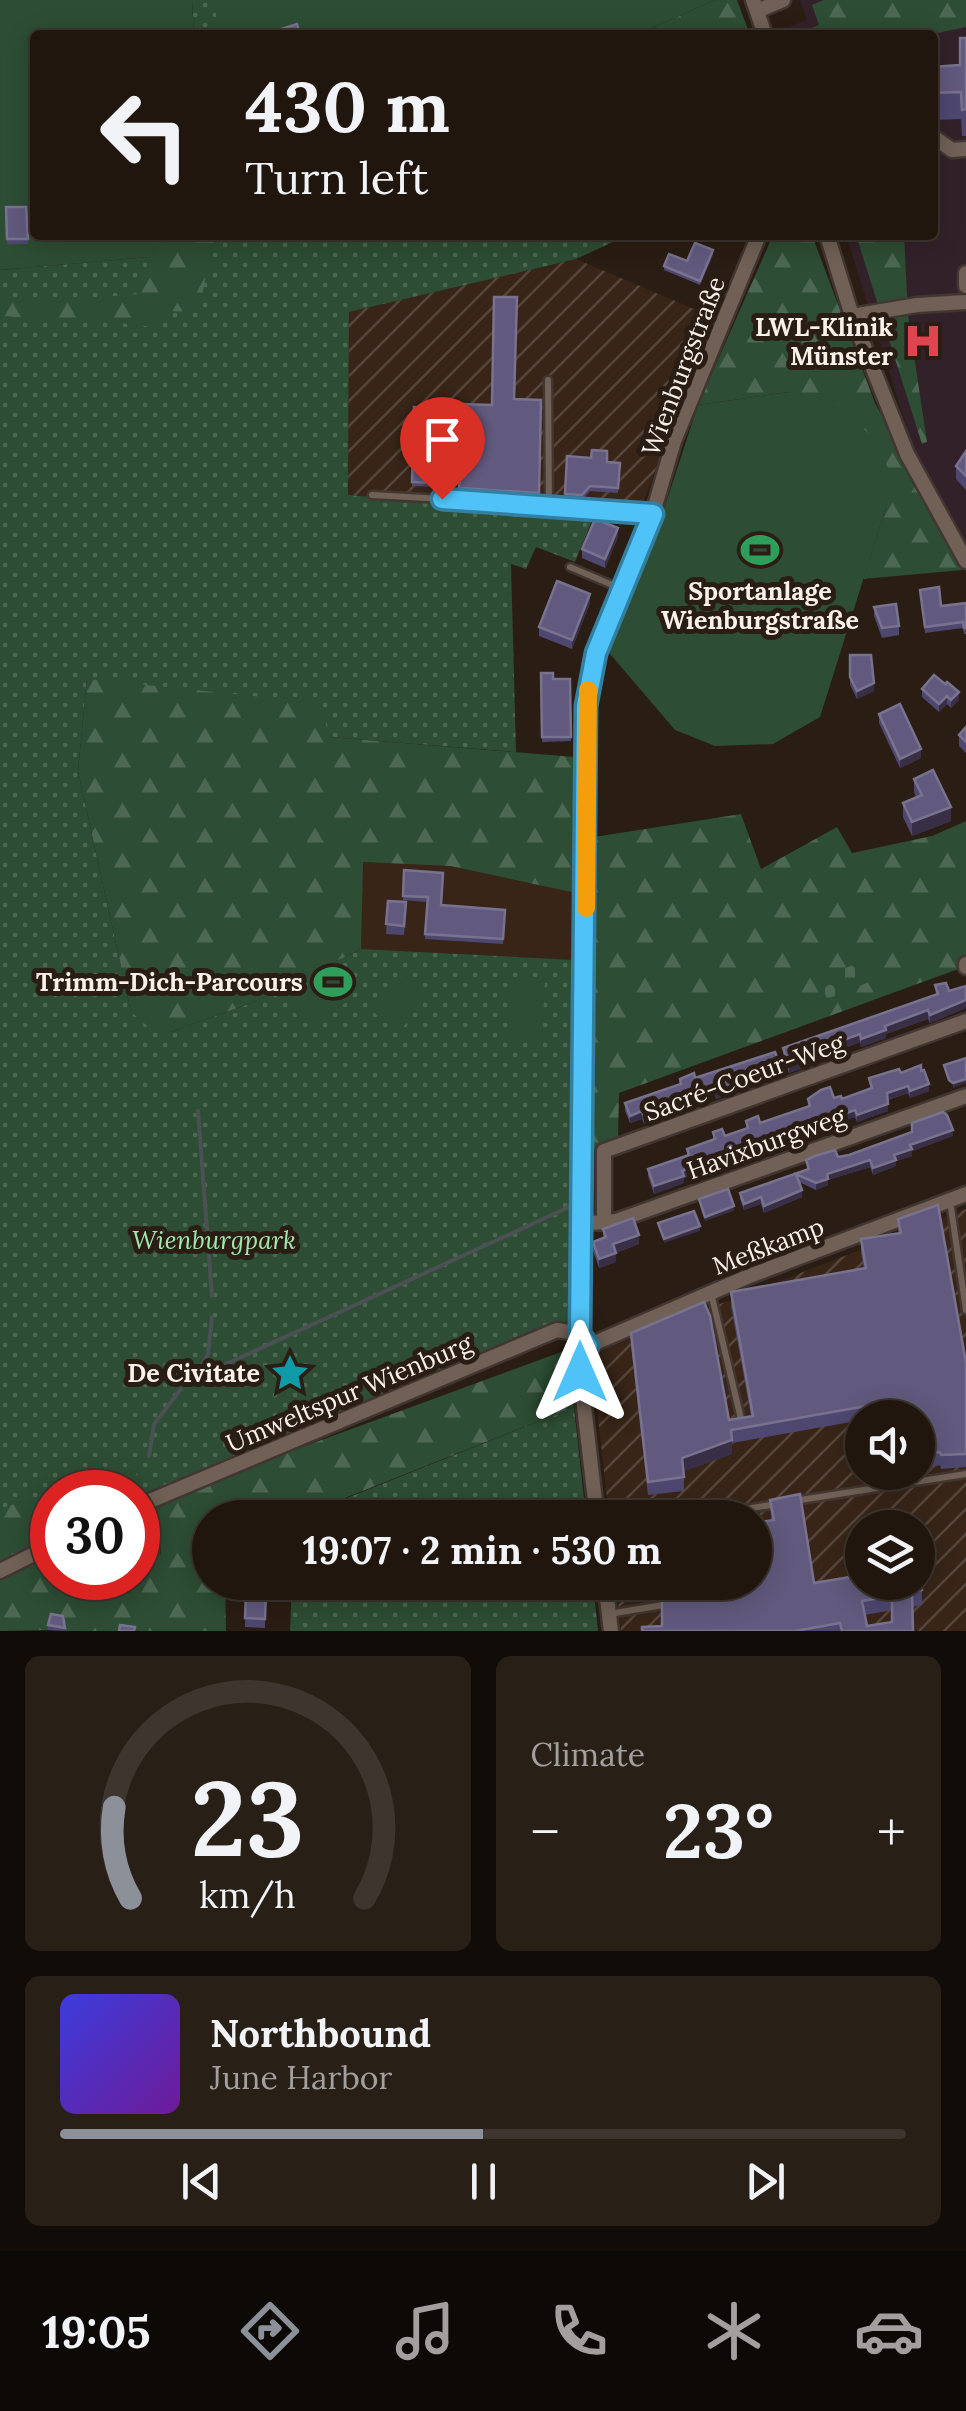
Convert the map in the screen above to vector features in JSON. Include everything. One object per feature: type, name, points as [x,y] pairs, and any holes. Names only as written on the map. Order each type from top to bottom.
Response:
[{"type":"street","points":[[762,30],[755,5],[783,0]]},
{"type":"street","points":[[938,140],[952,150],[966,149]]},
{"type":"street","name":"Wienburgstraße","points":[[595,1500],[580,1372],[584,1340],[579,1224],[586,706],[596,653],[653,514],[674,441],[757,240]]},
{"type":"street","points":[[829,240],[852,316],[907,454],[966,561]]},
{"type":"street","points":[[966,274],[966,286]]},
{"type":"street","points":[[852,316],[902,306],[966,302]]},
{"type":"street","name":"Sacré-Coeur-Weg","points":[[604,1224],[604,1151],[966,1022]]},
{"type":"street","name":"Havixburgweg","points":[[579,1224],[604,1224],[966,1096]]},
{"type":"street","name":"Meßkamp","points":[[584,1340],[966,1194]]},
{"type":"street","name":"Umweltspur Wienburg","points":[[160,1497],[558,1330],[584,1340]]},
{"type":"street","points":[[0,1571],[30,1556]]},
{"type":"street","points":[[607,1600],[611,1631]]},
{"type":"lane","points":[[548,380],[549,505]]},
{"type":"lane","points":[[372,494],[653,514]]},
{"type":"lane","points":[[570,567],[623,589]]},
{"type":"lane","points":[[950,1200],[966,1310]]},
{"type":"lane","points":[[711,1292],[741,1419]]},
{"type":"lane","points":[[772,1507],[966,1474]]},
{"type":"lane","points":[[609,1614],[680,1600]]},
{"type":"shaded area","name":"LWL-Klinik Münster","points":[[800,0],[966,0],[966,541],[913,447],[848,240],[938,240],[938,30],[781,30],[807,20]]},
{"type":"shaded area","points":[[576,259],[713,317],[637,519],[348,495],[349,312]]},
{"type":"shaded area","points":[[362,862],[450,866],[576,893],[576,960],[361,949]]},
{"type":"shaded area","points":[[966,1209],[966,1631],[621,1631],[618,1600],[772,1600],[772,1500],[607,1500],[591,1354]]},
{"type":"green space","points":[[0,0],[192,0],[194,30],[30,30],[30,240],[167,240],[149,257],[0,270]]},
{"type":"green space","points":[[192,0],[216,0],[216,30],[194,30]]},
{"type":"green space","points":[[216,0],[715,0],[647,30],[216,30]]},
{"type":"green space","points":[[715,0],[737,0],[748,30],[714,29],[647,30]]},
{"type":"green space","points":[[824,0],[966,0],[966,27],[938,33],[806,30],[819,25],[812,5]]},
{"type":"green space","name":"Wienburgpark","points":[[167,240],[617,240],[576,259],[349,312],[348,495],[594,516],[575,562],[536,547],[526,569],[511,564],[516,752],[329,737],[87,679],[78,771],[131,1012],[171,1032],[254,1002],[361,949],[576,960],[572,1320],[160,1492],[160,1470],[30,1470],[30,1600],[86,1600],[0,1631],[0,270],[149,257]]},
{"type":"green space","points":[[167,240],[216,240],[199,312],[164,311],[162,328],[0,316],[0,296],[42,302],[139,294],[149,257]]},
{"type":"green space","points":[[771,240],[814,240],[875,403],[962,570],[863,579],[886,507],[789,392],[698,405]]},
{"type":"green space","points":[[858,240],[904,240],[908,316],[927,442],[922,444]]},
{"type":"green space","name":"Sportanlage Wienburgstraße","points":[[789,392],[833,399],[870,435],[888,468],[886,507],[820,717],[773,744],[715,746],[675,730],[605,648],[660,521],[698,405]]},
{"type":"green space","points":[[87,679],[321,703],[329,737],[575,757],[576,893],[450,866],[363,862],[361,949],[254,1002],[171,1032],[152,1030],[131,1012],[78,771]]},
{"type":"green space","points":[[741,814],[761,869],[837,827],[852,853],[932,836],[966,821],[966,958],[959,961],[961,968],[619,1093],[618,1141],[590,1151],[594,837]]},
{"type":"green space","points":[[866,960],[874,980],[827,999],[819,978]]},
{"type":"green space","name":"Trimm-Dich-Parcours","points":[[348,967],[350,1001],[301,1024],[287,996]]},
{"type":"green space","points":[[514,977],[545,979],[542,1038],[511,1037]]},
{"type":"green space","points":[[400,979],[425,996],[400,1032],[375,1014]]},
{"type":"green space","points":[[564,1351],[574,1407],[340,1500],[192,1500],[192,1600],[225,1600],[226,1631],[65,1631],[51,1620],[48,1630],[0,1631],[0,1510],[30,1499],[30,1600],[160,1600],[160,1556],[162,1563],[160,1499]]},
{"type":"green space","points":[[574,1407],[584,1500],[342,1500]]},
{"type":"green space","points":[[291,1600],[595,1600],[598,1631],[290,1631]]},
{"type":"building","points":[[960,38],[966,38],[966,109],[962,110],[961,92],[938,93],[938,67],[960,65]]},
{"type":"building","points":[[6,207],[26,207],[28,239],[7,239]]},
{"type":"building","points":[[695,243],[713,250],[700,281],[664,266],[669,254],[687,261]]},
{"type":"building","points":[[494,297],[517,297],[514,399],[541,400],[539,493],[459,488],[460,477],[437,476],[436,483],[412,482],[414,407],[462,409],[462,404],[492,405]]},
{"type":"building","points":[[592,450],[607,451],[607,462],[620,463],[618,488],[590,486],[582,495],[565,494],[567,456],[591,458]]},
{"type":"building","points":[[966,451],[966,476],[956,466]]},
{"type":"building","points":[[595,519],[618,528],[605,559],[582,549]]},
{"type":"building","points":[[557,581],[590,594],[572,640],[539,627]]},
{"type":"building","points":[[939,587],[941,606],[966,603],[966,628],[963,622],[925,627],[920,590]]},
{"type":"building","points":[[896,604],[899,626],[882,628],[874,607]]},
{"type":"building","points":[[850,655],[871,655],[874,683],[857,691],[850,677]]},
{"type":"building","points":[[541,673],[553,673],[553,679],[570,679],[571,737],[542,737]]},
{"type":"building","points":[[934,675],[959,692],[951,700],[947,696],[939,704],[922,689]]},
{"type":"building","points":[[900,704],[921,749],[900,759],[879,714]]},
{"type":"building","points":[[933,770],[951,807],[912,822],[903,803],[922,795],[914,779]]},
{"type":"building","points":[[404,870],[443,873],[441,905],[505,910],[503,939],[425,934],[428,897],[403,896]]},
{"type":"building","points":[[388,901],[406,902],[404,926],[386,924]]},
{"type":"building","points":[[946,983],[949,991],[966,986],[966,1000],[930,1015],[928,1010],[861,1039],[860,1034],[815,1048],[818,1055],[789,1065],[783,1048],[938,994],[935,985]]},
{"type":"building","points":[[775,1052],[778,1060],[743,1074],[745,1081],[716,1091],[715,1086],[671,1101],[673,1107],[644,1117],[642,1111],[630,1116],[625,1103],[681,1084],[680,1079],[694,1073],[695,1078]]},
{"type":"building","points":[[966,1058],[966,1079],[953,1083],[944,1065]]},
{"type":"building","points":[[921,1065],[929,1084],[887,1093],[888,1104],[857,1115],[855,1110],[802,1128],[682,1171],[684,1176],[654,1186],[648,1169],[689,1155],[687,1149],[715,1139],[713,1132],[722,1129],[725,1136],[748,1128],[746,1121],[758,1116],[760,1123],[810,1106],[808,1099],[830,1087],[834,1098],[842,1099],[872,1088],[869,1078]]},
{"type":"building","points":[[943,1112],[953,1130],[910,1145],[912,1149],[894,1155],[896,1160],[873,1168],[870,1160],[827,1174],[828,1179],[816,1183],[796,1174],[802,1190],[764,1206],[761,1197],[744,1204],[740,1193],[809,1169],[806,1160],[835,1150],[838,1157],[849,1155],[912,1132],[912,1123]]},
{"type":"building","points":[[728,1189],[734,1206],[705,1217],[699,1199]]},
{"type":"building","points":[[938,1205],[966,1363],[966,1454],[935,1453],[935,1400],[845,1400],[845,1410],[731,1430],[732,1440],[682,1458],[684,1477],[648,1482],[631,1333],[704,1302],[729,1420],[753,1416],[731,1292],[866,1268],[861,1239],[901,1233],[898,1219]]},
{"type":"building","points":[[694,1211],[700,1226],[664,1239],[658,1223]]},
{"type":"building","points":[[633,1218],[639,1235],[613,1244],[616,1253],[599,1259],[593,1242],[606,1237],[603,1229]]},
{"type":"building","points":[[800,1494],[814,1583],[845,1578],[845,1600],[868,1600],[862,1601],[867,1626],[892,1622],[892,1600],[912,1600],[913,1631],[842,1631],[840,1623],[795,1631],[642,1631],[642,1627],[662,1626],[662,1600],[772,1600],[774,1520],[770,1500]]},
{"type":"building","points":[[246,1600],[266,1600],[265,1619],[245,1618]]},
{"type":"building","points":[[51,1614],[63,1616],[65,1628],[48,1625]]},
{"type":"building","points":[[120,1625],[135,1627],[134,1631],[119,1631]]},
{"type":"waterway","points":[[198,1111],[212,1296]]},
{"type":"waterway","points":[[189,1381],[567,1208]]},
{"type":"waterway","points":[[197,1374],[208,1354],[212,1317]]},
{"type":"waterway","points":[[149,1456],[154,1424],[181,1389]]},
{"type":"slow traffic","points":[[586,908],[588,690]]},
{"type":"place","name":"LWL-Klinik Münster","points":[[923,341]]},
{"type":"place","name":"Sportanlage Wienburgstraße","points":[[760,550]]},
{"type":"place","name":"Trimm-Dich-Parcours","points":[[333,982]]},
{"type":"place","name":"De Civitate","points":[[290,1373]]},
{"type":"route","points":[[442,499],[653,514],[596,653],[586,706],[579,1224],[580,1334],[588,1346],[580,1372]]}]
